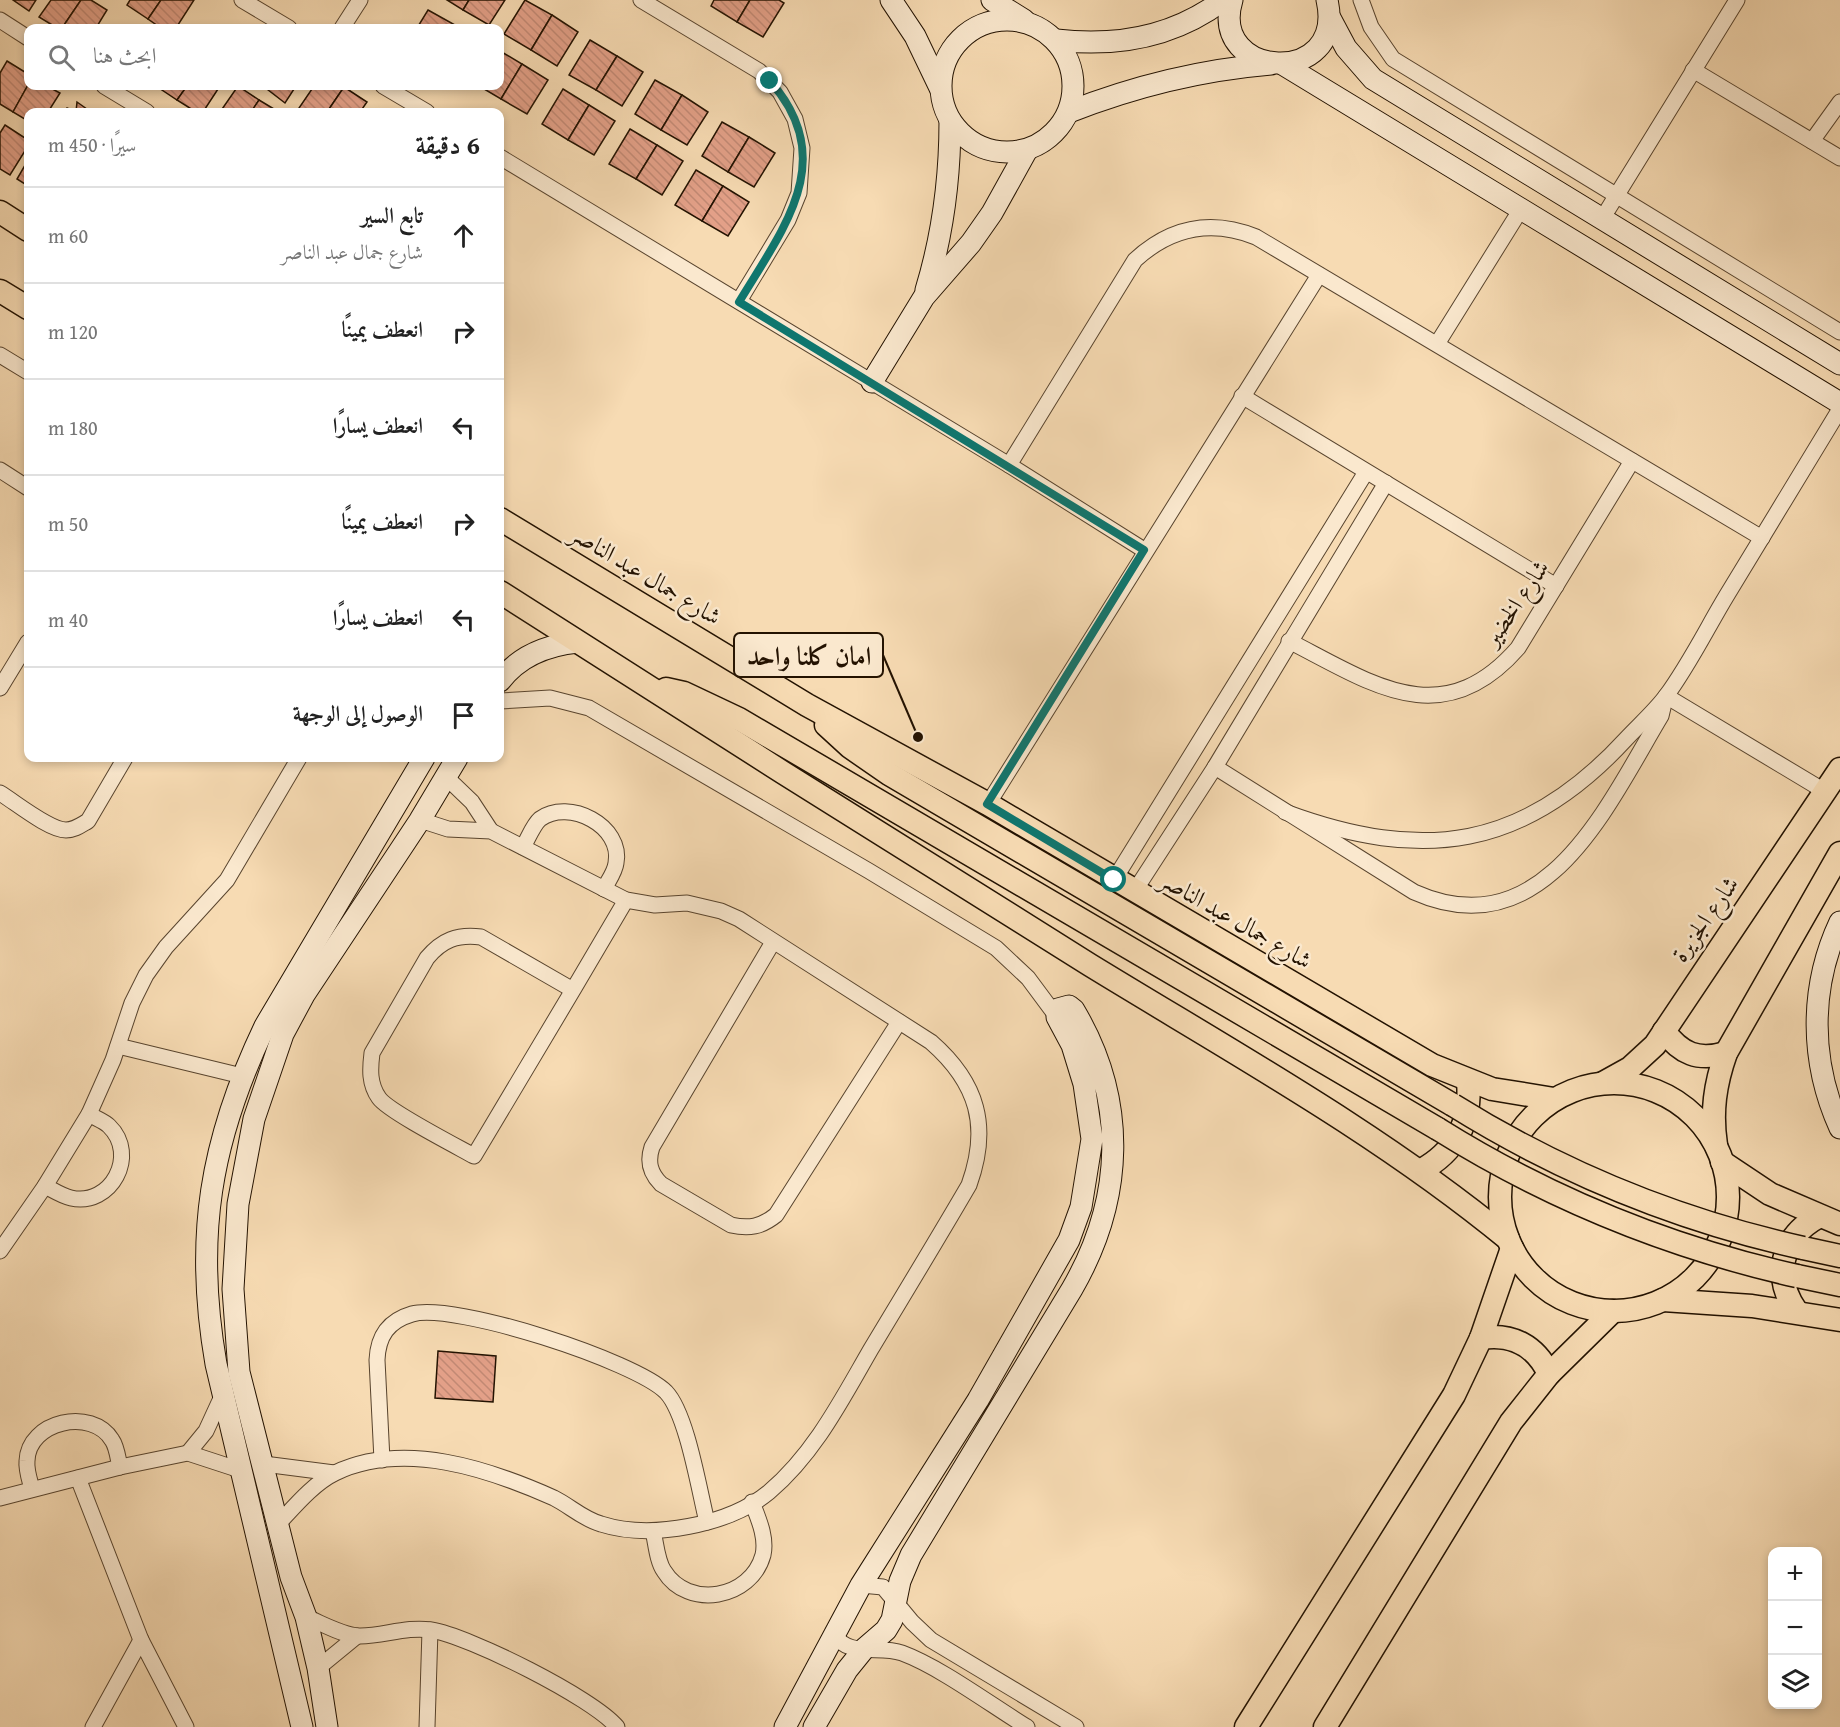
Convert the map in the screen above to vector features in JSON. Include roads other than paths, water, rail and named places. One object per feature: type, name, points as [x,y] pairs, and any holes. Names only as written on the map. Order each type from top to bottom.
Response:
[{"type":"main road","points":[[0,212],[24,229]]},
{"type":"main road","points":[[0,224],[24,231]]},
{"type":"main road","points":[[1,291],[24,305]]},
{"type":"main road","name":"شارع جمال عبد الناصر","points":[[504,521],[807,705],[987,804],[1432,1065],[1468,1082],[1502,1091],[1554,1099]]},
{"type":"main road","points":[[504,595],[899,846],[1420,1171],[1510,1244]]},
{"type":"main road","points":[[644,684],[684,693],[739,719],[1512,1173],[1590,1211],[1713,1255],[1840,1285]]},
{"type":"main road","points":[[807,705],[842,741],[889,774],[1526,1148],[1602,1185],[1681,1215],[1840,1256]]},
{"type":"main road","name":"شارع الجزيرة","points":[[1600,1084],[1630,1068],[1649,1051],[1840,769]]},
{"type":"main road","points":[[1840,853],[1726,1053],[1715,1089],[1713,1127],[1719,1154],[1728,1188],[1727,1216],[1719,1242],[1705,1266],[1686,1285],[1663,1300],[1638,1308],[1613,1311],[1588,1308],[1565,1300],[1544,1287],[1526,1269],[1510,1244],[1502,1217],[1500,1194],[1506,1161],[1521,1130],[1536,1113],[1554,1099],[1576,1089],[1600,1084],[1623,1083],[1668,1096],[1703,1126],[1719,1154],[1770,1194],[1818,1217],[1840,1224]]},
{"type":"main road","points":[[1664,1031],[1675,1046],[1691,1055],[1709,1058],[1726,1053]]},
{"type":"main road","points":[[1420,1171],[1443,1156],[1460,1135],[1469,1109],[1468,1082]]},
{"type":"main road","points":[[1797,1312],[1785,1292],[1783,1259],[1792,1238],[1808,1222],[1818,1217]]},
{"type":"main road","points":[[1246,1727],[1454,1395],[1481,1338],[1510,1244]]},
{"type":"main road","points":[[1663,1300],[1752,1306],[1840,1320]]},
{"type":"main road","points":[[1325,1727],[1494,1447],[1548,1374],[1613,1311]]},
{"type":"main road","points":[[1481,1338],[1502,1337],[1522,1343],[1538,1356],[1548,1374]]},
{"type":"street","points":[[242,0],[282,24]]},
{"type":"street","points":[[345,24],[360,0]]},
{"type":"street","points":[[891,0],[915,36],[940,88],[943,105],[950,121],[971,142],[998,152],[1027,150],[1044,141],[1059,129],[1069,112],[1074,87],[1070,62],[1056,40],[992,0]]},
{"type":"street","points":[[1056,40],[1092,43],[1137,39],[1189,22],[1223,0]]},
{"type":"street","points":[[1232,0],[1229,10],[1231,29],[1239,45],[1253,58],[1278,65],[1521,209],[1840,403]]},
{"type":"street","points":[[1361,0],[1371,27],[1394,59],[1616,197],[1840,332]]},
{"type":"street","points":[[1602,219],[1737,0]]},
{"type":"street","points":[[644,1],[759,71],[784,99],[799,133],[802,178],[795,207],[739,302]]},
{"type":"street","points":[[1069,112],[1125,91],[1182,76],[1278,65],[1301,60],[1316,50],[1326,35],[1329,9]]},
{"type":"street","points":[[1329,9],[1346,48],[1373,79],[1840,364]]},
{"type":"street","points":[[940,88],[945,62],[958,40],[979,25],[1004,19],[1030,23]]},
{"type":"street","points":[[0,21],[24,36]]},
{"type":"street","points":[[1693,70],[1840,158]]},
{"type":"street","points":[[111,90],[140,108]]},
{"type":"street","points":[[390,90],[420,108]]},
{"type":"street","points":[[1812,141],[1840,102]]},
{"type":"street","points":[[924,297],[934,263],[948,192],[950,121]]},
{"type":"street","points":[[872,382],[924,297],[971,243],[1004,192],[1027,150]]},
{"type":"street","points":[[504,159],[1009,465],[1144,550]]},
{"type":"street","points":[[1437,344],[1521,209]]},
{"type":"street","points":[[1009,465],[1135,260],[1165,237],[1201,227],[1239,230],[1256,237],[1762,538]]},
{"type":"street","points":[[987,804],[1144,550],[1319,275]]},
{"type":"street","points":[[0,355],[24,370]]},
{"type":"street","points":[[1242,396],[1556,586]]},
{"type":"street","points":[[1285,812],[1333,828],[1396,841],[1430,842],[1494,829],[1548,806],[1589,777],[1666,696],[1840,409]]},
{"type":"street","name":"شارع الخضير","points":[[1289,641],[1384,689],[1412,694],[1440,694],[1475,684],[1505,662],[1518,648],[1632,461]]},
{"type":"street","points":[[0,470],[24,485]]},
{"type":"street","points":[[1114,880],[1366,472]]},
{"type":"street","points":[[1134,892],[1215,767],[1386,483]]},
{"type":"street","points":[[504,677],[514,666],[537,651],[578,642]]},
{"type":"street","points":[[0,688],[24,649]]},
{"type":"street","points":[[1666,696],[1826,792]]},
{"type":"street","points":[[1215,767],[1414,892],[1431,899],[1467,906],[1504,902],[1521,895],[1542,880],[1580,846],[1661,716],[1666,696]]},
{"type":"street","points":[[504,701],[550,698],[589,708],[674,756],[996,948],[1028,978],[1056,1017],[1072,1045],[1091,1115],[1092,1139],[1082,1207],[1059,1259],[984,1389],[861,1585],[785,1727]]},
{"type":"street","points":[[0,793],[55,828],[66,830],[79,827],[88,821],[123,762]]},
{"type":"street","points":[[0,1251],[89,1114],[118,1046],[132,1004],[146,975],[166,947],[227,880],[297,762]]},
{"type":"street","points":[[327,1727],[318,1668],[306,1617],[291,1577],[239,1372],[233,1290],[234,1238],[248,1146],[267,1078],[274,1030],[422,762]]},
{"type":"street","points":[[302,1727],[240,1470],[207,1313],[207,1218],[220,1144],[242,1076],[274,1030],[304,995],[420,820],[455,762]]},
{"type":"street","points":[[446,777],[472,802],[491,831]]},
{"type":"street","points":[[264,1464],[334,1473],[382,1460],[419,1460],[466,1466],[513,1480],[557,1500],[599,1524],[653,1531],[707,1522],[768,1493],[798,1464],[823,1431],[969,1185],[976,1163],[980,1141],[978,1118],[963,1075],[949,1057],[932,1042],[774,942],[721,911],[687,903],[654,904],[626,900],[491,831],[448,829],[420,820],[397,805]]},
{"type":"street","points":[[523,847],[539,820],[553,814],[568,812],[584,815],[603,828],[614,848],[616,863],[604,889]]},
{"type":"street","points":[[573,990],[481,937],[465,935],[450,938],[437,946],[427,958],[372,1053],[370,1069],[372,1086],[384,1104],[474,1156],[573,990],[626,900]]},
{"type":"street","points":[[1840,922],[1826,955],[1820,982],[1817,1036],[1821,1072],[1831,1108],[1840,1128]]},
{"type":"street","points":[[774,942],[652,1147],[649,1155],[651,1171],[661,1184],[730,1225],[742,1228],[766,1223],[776,1215],[899,1022]]},
{"type":"street","points":[[814,1727],[827,1701],[864,1649],[886,1630],[897,1603],[900,1581],[911,1555],[1089,1260],[1105,1215],[1113,1166],[1111,1114],[1103,1070],[1095,1048],[1074,1010],[1069,1006],[1062,1007],[1056,1017]]},
{"type":"street","points":[[118,1046],[242,1076]]},
{"type":"street","points":[[45,1185],[69,1198],[83,1199],[97,1196],[109,1188],[117,1177],[122,1164],[122,1150],[117,1137],[109,1126],[89,1114]]},
{"type":"street","points":[[382,1460],[377,1360],[378,1344],[383,1332],[397,1320],[414,1313],[498,1324],[539,1335],[589,1353],[654,1382],[668,1394],[677,1408],[683,1425],[707,1522]]},
{"type":"street","points":[[188,1453],[207,1431],[223,1394]]},
{"type":"street","points":[[32,1489],[27,1461],[31,1448],[39,1436],[63,1423],[83,1423],[103,1431],[113,1441],[120,1467]]},
{"type":"street","points":[[0,1498],[120,1467],[188,1453],[240,1470]]},
{"type":"street","points":[[278,1524],[334,1473]]},
{"type":"street","points":[[78,1478],[141,1640],[165,1682],[186,1727]]},
{"type":"street","points":[[653,1531],[663,1570],[673,1582],[687,1591],[702,1595],[718,1595],[733,1591],[746,1582],[756,1570],[763,1555],[764,1540],[752,1502]]},
{"type":"street","points":[[268,1583],[291,1577]]},
{"type":"street","points":[[861,1585],[883,1587],[912,1623],[931,1640],[1076,1727]]},
{"type":"street","points":[[306,1617],[357,1636],[391,1631],[430,1630],[469,1640],[592,1705],[617,1727]]},
{"type":"street","points":[[427,1727],[430,1630]]},
{"type":"street","points":[[834,1634],[845,1646],[891,1650],[920,1661],[1027,1727]]},
{"type":"street","points":[[291,1677],[318,1668],[357,1636]]},
{"type":"street","points":[[93,1727],[141,1640]]},
{"type":"place","name":"امان كلنا واحد","points":[[918,737]]}]
